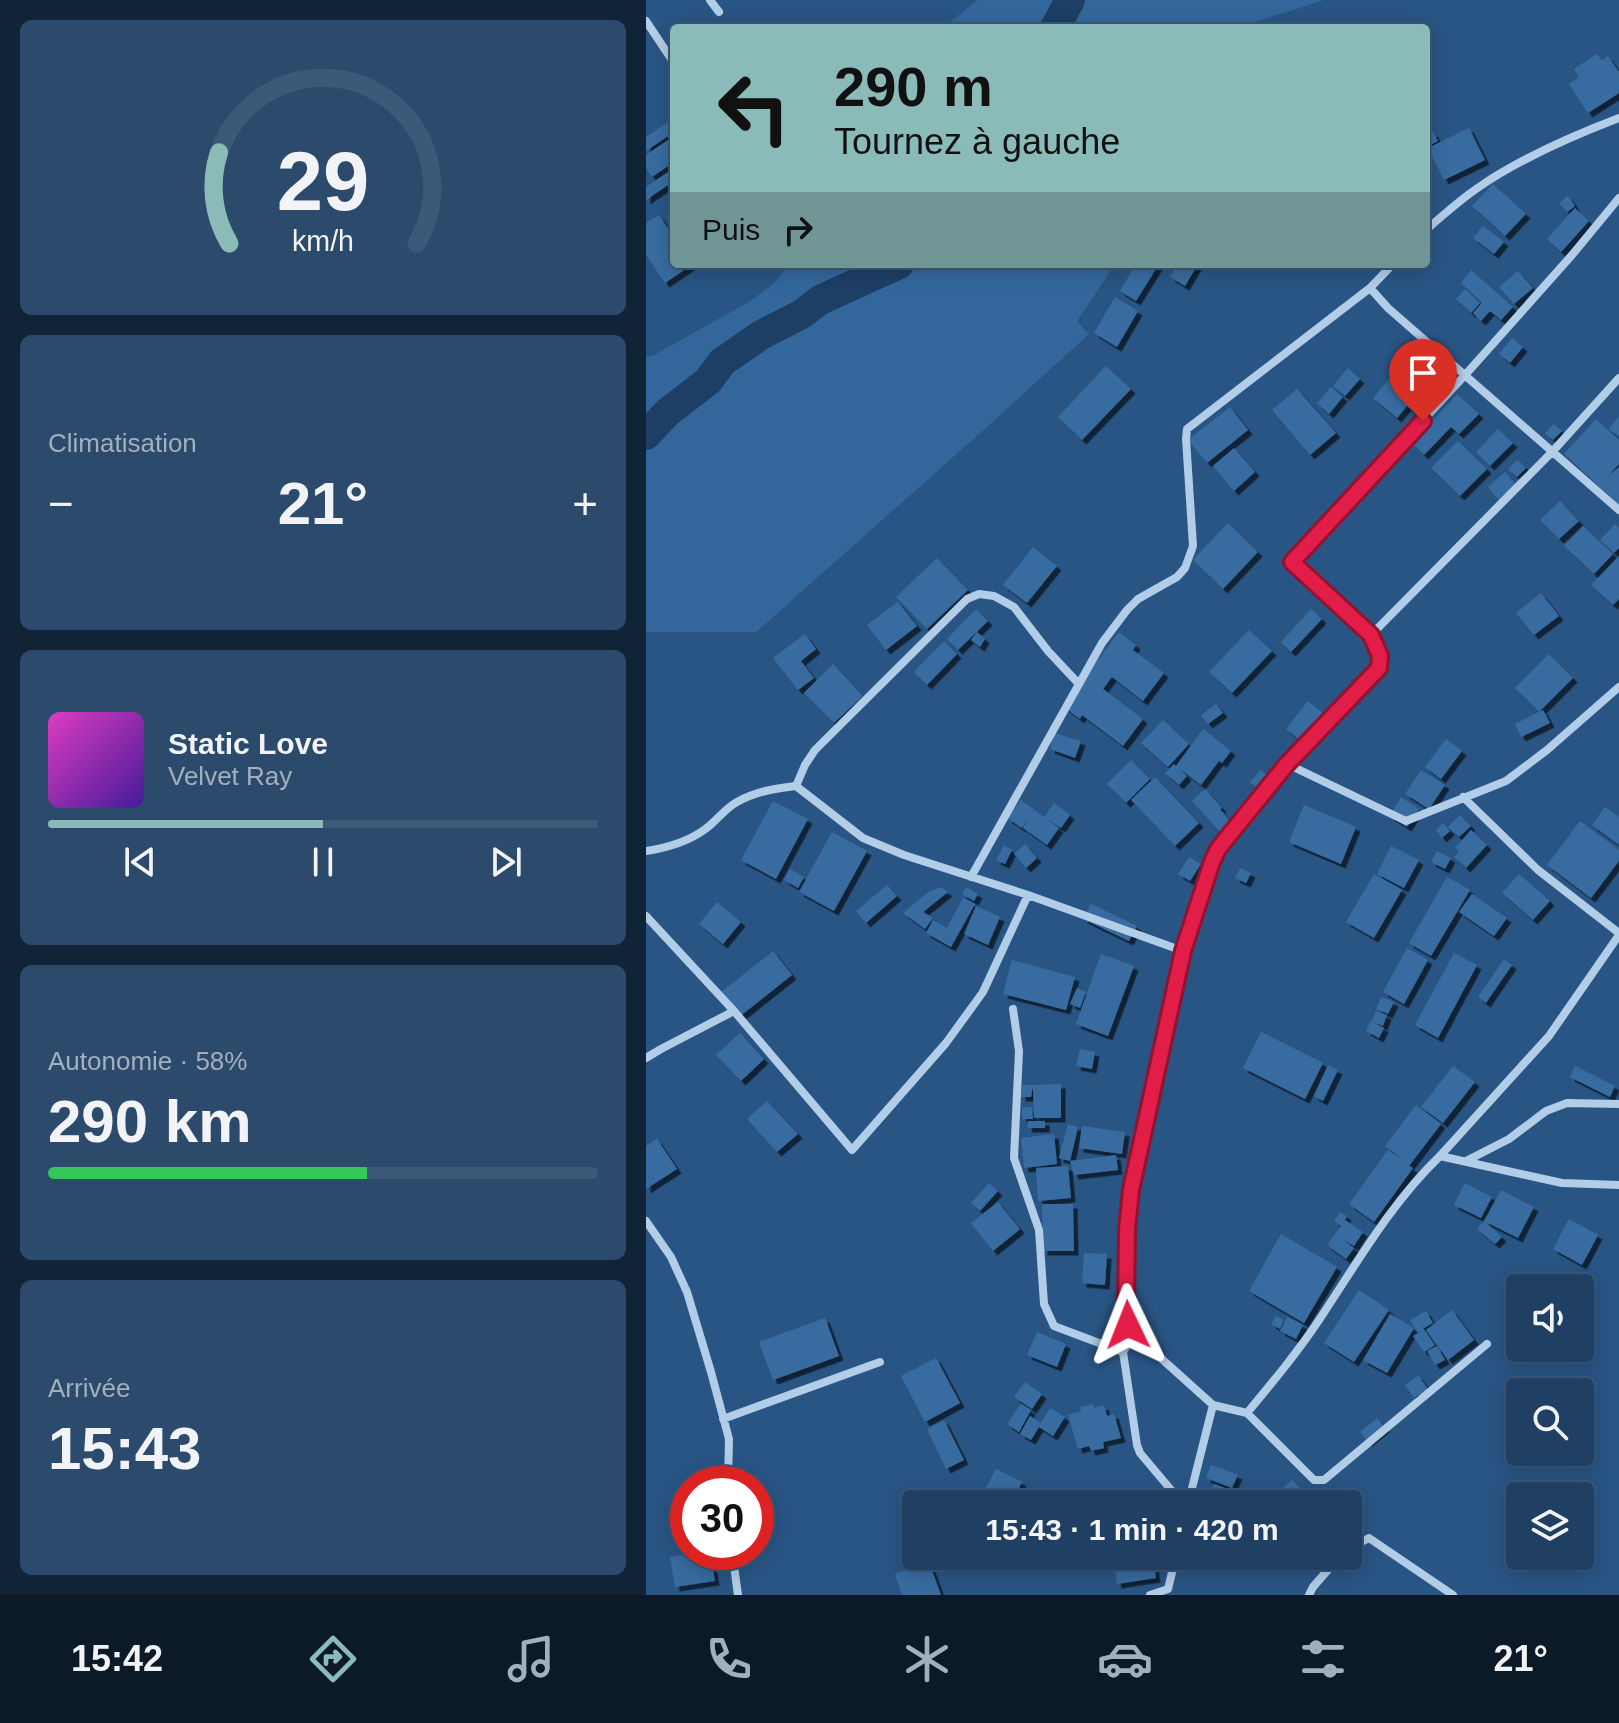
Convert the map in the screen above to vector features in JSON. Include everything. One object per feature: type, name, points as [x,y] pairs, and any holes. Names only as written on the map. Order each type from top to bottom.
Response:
[{"type":"street","points":[[710,0],[719,12]]},
{"type":"street","points":[[646,21],[670,57]]},
{"type":"street","points":[[1430,226],[1499,174],[1574,135],[1619,118]]},
{"type":"street","points":[[1487,1344],[1324,1480],[1314,1480],[1247,1413],[1213,1405],[1134,1334],[1128,1325],[1127,1229],[1131,1190],[1183,951],[1218,849],[1287,764],[1379,668],[1380,656],[1371,635],[1292,562],[1466,374],[1619,198]]},
{"type":"street","points":[[971,877],[1102,643],[1138,599],[1177,577],[1185,568],[1193,546],[1187,429],[1370,288],[1389,268]]},
{"type":"street","points":[[1370,288],[1388,308],[1619,510]]},
{"type":"street","points":[[1371,635],[1553,451],[1619,378]]},
{"type":"street","points":[[796,786],[815,750],[967,599],[979,594],[994,596],[1014,607],[1078,683]]},
{"type":"street","points":[[1287,764],[1406,821],[1506,781],[1619,687]]},
{"type":"street","points":[[646,851],[687,840],[706,829],[735,803],[765,790],[796,786],[863,838],[1183,951]]},
{"type":"street","points":[[1247,1413],[1317,1324],[1392,1209],[1549,1036],[1619,934],[1538,870],[1463,797]]},
{"type":"street","points":[[646,916],[734,1011],[852,1150],[946,1043],[983,992],[1028,895]]},
{"type":"street","points":[[1013,1009],[1019,1051],[1014,1158],[1039,1230],[1044,1304],[1054,1326],[1123,1352]]},
{"type":"street","points":[[646,1058],[734,1011]]},
{"type":"street","points":[[1465,1162],[1509,1139],[1546,1111],[1567,1103],[1619,1104]]},
{"type":"street","points":[[1440,1156],[1562,1183],[1619,1185]]},
{"type":"street","points":[[646,1221],[671,1257],[687,1292],[729,1439],[728,1466]]},
{"type":"street","points":[[1134,1334],[1123,1352],[1140,1453],[1173,1490]]},
{"type":"street","points":[[723,1419],[880,1362]]},
{"type":"street","points":[[1190,1490],[1213,1405]]},
{"type":"street","points":[[1362,1542],[1369,1538],[1453,1595]]},
{"type":"street","points":[[735,1570],[738,1595]]},
{"type":"street","points":[[1150,1595],[1168,1589],[1173,1570]]},
{"type":"street","points":[[1309,1595],[1328,1570]]},
{"type":"shaded area","points":[[978,0],[1324,0],[1249,24],[947,24]]},
{"type":"shaded area","points":[[786,268],[1112,268],[1077,321],[1089,334],[756,632],[646,632],[646,356],[652,356],[749,302],[775,283]]},
{"type":"building","points":[[1597,54],[1602,60],[1608,56],[1619,72],[1619,93],[1588,113],[1569,84],[1579,77],[1574,69]]},
{"type":"building","points":[[670,121],[670,135],[646,151],[646,137]]},
{"type":"building","points":[[1469,128],[1485,160],[1444,180],[1430,147]]},
{"type":"building","points":[[1433,132],[1438,141],[1430,145],[1430,133]]},
{"type":"building","points":[[670,139],[670,165],[652,177],[646,168],[646,155]]},
{"type":"building","points":[[670,171],[670,184],[646,200],[646,187]]},
{"type":"building","points":[[1493,184],[1526,214],[1505,236],[1472,206]]},
{"type":"building","points":[[1568,196],[1575,206],[1567,212],[1559,203]]},
{"type":"building","points":[[1575,208],[1589,221],[1561,252],[1547,239]]},
{"type":"building","points":[[659,215],[670,231],[670,268],[687,268],[665,283],[646,255],[646,223]]},
{"type":"building","points":[[1483,226],[1504,242],[1494,254],[1473,238]]},
{"type":"building","points":[[1134,268],[1157,268],[1136,301],[1120,291]]},
{"type":"building","points":[[1175,268],[1196,268],[1185,286],[1170,277]]},
{"type":"building","points":[[1471,270],[1513,307],[1501,320],[1490,311],[1481,321],[1473,313],[1482,303],[1461,283]]},
{"type":"building","points":[[1518,271],[1533,288],[1514,304],[1499,287]]},
{"type":"building","points":[[1465,289],[1480,303],[1471,313],[1456,299]]},
{"type":"building","points":[[1115,297],[1138,311],[1117,347],[1094,333]]},
{"type":"building","points":[[1512,338],[1523,347],[1510,363],[1499,354]]},
{"type":"building","points":[[1404,361],[1428,381],[1412,401],[1423,390],[1428,394],[1412,410],[1407,406],[1397,418],[1373,398]]},
{"type":"building","points":[[1106,366],[1131,389],[1082,440],[1058,417]]},
{"type":"building","points":[[1348,368],[1360,379],[1345,396],[1333,386]]},
{"type":"building","points":[[1331,387],[1343,397],[1329,414],[1317,403]]},
{"type":"building","points":[[1297,389],[1336,433],[1310,455],[1272,410]]},
{"type":"building","points":[[1457,394],[1479,414],[1459,434],[1451,427],[1424,455],[1412,443]]},
{"type":"building","points":[[1230,407],[1248,430],[1207,463],[1188,440]]},
{"type":"building","points":[[1619,416],[1619,437],[1609,429]]},
{"type":"building","points":[[1596,419],[1619,440],[1619,464],[1608,476],[1619,467],[1619,505],[1564,454]]},
{"type":"building","points":[[1554,424],[1562,431],[1553,440],[1545,433]]},
{"type":"building","points":[[1498,429],[1513,443],[1490,466],[1476,452]]},
{"type":"building","points":[[1458,441],[1487,469],[1460,496],[1431,468]]},
{"type":"building","points":[[1234,448],[1255,472],[1234,491],[1213,466]]},
{"type":"building","points":[[1518,460],[1526,468],[1517,477],[1508,469]]},
{"type":"building","points":[[1505,472],[1516,484],[1499,500],[1488,487]]},
{"type":"building","points":[[1560,501],[1579,521],[1559,539],[1540,520]]},
{"type":"building","points":[[1228,523],[1258,552],[1223,589],[1193,560]]},
{"type":"building","points":[[1615,524],[1619,528],[1619,548],[1614,553],[1600,540]]},
{"type":"building","points":[[1583,526],[1613,554],[1594,574],[1564,546]]},
{"type":"building","points":[[1033,547],[1057,566],[1027,603],[1003,585]]},
{"type":"building","points":[[1619,556],[1619,599],[1613,605],[1591,585]]},
{"type":"building","points":[[937,558],[968,590],[927,629],[896,597]]},
{"type":"building","points":[[1541,593],[1559,616],[1534,635],[1516,613]]},
{"type":"building","points":[[898,602],[917,626],[886,650],[867,625]]},
{"type":"building","points":[[976,609],[988,621],[958,650],[947,639]]},
{"type":"building","points":[[1311,609],[1322,619],[1291,652],[1281,642]]},
{"type":"building","points":[[1249,630],[1272,651],[1232,693],[1209,672]]},
{"type":"building","points":[[977,632],[985,639],[980,647],[971,640]]},
{"type":"building","points":[[1119,632],[1136,645],[1133,650],[1164,673],[1143,701],[1112,677],[1103,689],[1143,719],[1123,746],[1082,715],[1080,719],[1063,706]]},
{"type":"building","points":[[805,634],[816,649],[801,661],[814,678],[798,690],[773,658]]},
{"type":"building","points":[[944,641],[957,654],[927,685],[914,672]]},
{"type":"building","points":[[1549,654],[1573,678],[1539,712],[1515,688]]},
{"type":"building","points":[[833,664],[863,696],[834,723],[804,693]]},
{"type":"building","points":[[1308,701],[1324,714],[1302,742],[1286,729]]},
{"type":"building","points":[[1216,704],[1223,713],[1208,724],[1201,715]]},
{"type":"building","points":[[1543,710],[1550,723],[1521,737],[1515,724]]},
{"type":"building","points":[[1163,720],[1189,744],[1168,767],[1141,743]]},
{"type":"building","points":[[1203,729],[1231,751],[1201,785],[1179,768],[1187,776],[1179,785],[1165,773],[1174,764],[1176,766]]},
{"type":"building","points":[[1055,733],[1081,741],[1075,758],[1050,749]]},
{"type":"building","points":[[1446,739],[1462,751],[1441,779],[1425,767]]},
{"type":"building","points":[[1131,760],[1150,779],[1126,803],[1107,784]]},
{"type":"building","points":[[1261,770],[1273,780],[1262,792],[1250,782]]},
{"type":"building","points":[[1421,770],[1445,785],[1429,809],[1405,794]]},
{"type":"building","points":[[1155,777],[1199,823],[1175,846],[1131,800]]},
{"type":"building","points":[[1205,789],[1231,822],[1220,832],[1192,801]]},
{"type":"building","points":[[1401,797],[1419,809],[1407,827],[1390,816]]},
{"type":"building","points":[[1021,800],[1059,828],[1047,845],[1023,828],[1030,817],[1022,828],[1007,818]]},
{"type":"building","points":[[773,801],[808,819],[776,879],[741,860]]},
{"type":"building","points":[[1054,803],[1070,815],[1061,828],[1044,817]]},
{"type":"building","points":[[1304,805],[1356,827],[1341,864],[1289,842]]},
{"type":"building","points":[[1605,807],[1619,817],[1619,845],[1592,825]]},
{"type":"building","points":[[1460,815],[1471,826],[1459,837],[1448,827]]},
{"type":"building","points":[[1580,821],[1619,850],[1619,861],[1591,898],[1547,865]]},
{"type":"building","points":[[1443,823],[1450,831],[1442,838],[1436,830]]},
{"type":"building","points":[[1471,830],[1487,845],[1466,868],[1454,857],[1459,851],[1455,848]]},
{"type":"building","points":[[832,832],[867,851],[834,911],[799,892]]},
{"type":"building","points":[[1025,844],[1037,858],[1026,868],[1014,854]]},
{"type":"building","points":[[1004,845],[1012,850],[1005,864],[996,860]]},
{"type":"building","points":[[1391,846],[1419,860],[1404,888],[1377,874]]},
{"type":"building","points":[[1437,851],[1451,858],[1445,869],[1431,862]]},
{"type":"building","points":[[1189,857],[1201,864],[1190,881],[1178,874]]},
{"type":"building","points":[[1240,868],[1251,873],[1246,883],[1235,878]]},
{"type":"building","points":[[790,869],[804,877],[798,888],[784,880]]},
{"type":"building","points":[[1374,874],[1402,890],[1374,938],[1346,922]]},
{"type":"building","points":[[1519,874],[1550,901],[1533,920],[1502,893]]},
{"type":"building","points":[[1447,877],[1470,890],[1431,956],[1409,943]]},
{"type":"building","points":[[887,885],[897,896],[866,923],[856,911]]},
{"type":"building","points":[[940,887],[948,892],[923,912],[933,918],[925,929],[903,913],[927,893]]},
{"type":"building","points":[[966,887],[978,894],[974,901],[962,894]]},
{"type":"building","points":[[1472,894],[1507,918],[1494,936],[1459,912]]},
{"type":"building","points":[[963,898],[975,904],[951,947],[926,933],[933,920],[947,928]]},
{"type":"building","points":[[717,902],[741,922],[723,944],[699,924]]},
{"type":"building","points":[[1091,904],[1137,926],[1129,941],[1083,919]]},
{"type":"building","points":[[976,906],[1000,917],[988,945],[964,934]]},
{"type":"building","points":[[1407,948],[1428,960],[1404,1004],[1383,992]]},
{"type":"building","points":[[773,951],[792,975],[739,1017],[720,993]]},
{"type":"building","points":[[1454,953],[1477,965],[1438,1038],[1415,1025]]},
{"type":"building","points":[[1101,954],[1134,966],[1108,1036],[1076,1024]]},
{"type":"building","points":[[1504,959],[1512,965],[1486,1003],[1478,997]]},
{"type":"building","points":[[1012,960],[1075,977],[1066,1010],[1003,994]]},
{"type":"building","points":[[1077,988],[1086,992],[1080,1008],[1070,1004]]},
{"type":"building","points":[[1381,997],[1394,1002],[1388,1014],[1376,1009]]},
{"type":"building","points":[[1376,1011],[1387,1015],[1383,1026],[1372,1021]]},
{"type":"building","points":[[1371,1021],[1384,1028],[1379,1038],[1366,1031]]},
{"type":"building","points":[[1261,1032],[1323,1063],[1305,1099],[1243,1068]]},
{"type":"building","points":[[740,1033],[764,1059],[741,1081],[716,1055]]},
{"type":"building","points":[[1080,1049],[1095,1052],[1092,1069],[1076,1066]]},
{"type":"building","points":[[1328,1065],[1338,1070],[1323,1101],[1314,1096]]},
{"type":"building","points":[[1453,1066],[1475,1082],[1443,1123],[1421,1107]]},
{"type":"building","points":[[1575,1066],[1615,1086],[1610,1097],[1570,1077]]},
{"type":"building","points":[[1061,1084],[1061,1118],[1034,1118],[1033,1085]]},
{"type":"building","points":[[1022,1085],[1033,1085],[1031,1097],[1021,1097]]},
{"type":"building","points":[[767,1101],[798,1134],[777,1152],[747,1119]]},
{"type":"building","points":[[1416,1105],[1441,1124],[1409,1166],[1413,1168],[1374,1222],[1349,1204],[1388,1150],[1405,1161],[1385,1146]]},
{"type":"building","points":[[1032,1107],[1033,1119],[1022,1119],[1022,1108]]},
{"type":"building","points":[[1028,1121],[1045,1121],[1045,1128],[1027,1128]]},
{"type":"building","points":[[1068,1124],[1078,1127],[1070,1161],[1059,1158]]},
{"type":"building","points":[[1082,1126],[1125,1132],[1122,1154],[1079,1148]]},
{"type":"building","points":[[1054,1134],[1057,1164],[1024,1168],[1021,1138]]},
{"type":"building","points":[[657,1139],[677,1169],[646,1189],[646,1146]]},
{"type":"building","points":[[1116,1155],[1118,1170],[1074,1175],[1070,1161]]},
{"type":"building","points":[[1068,1166],[1071,1198],[1038,1201],[1036,1168]]},
{"type":"building","points":[[989,1183],[998,1191],[980,1211],[971,1203]]},
{"type":"building","points":[[1465,1183],[1492,1197],[1481,1218],[1454,1205]]},
{"type":"building","points":[[1501,1190],[1534,1207],[1518,1238],[1484,1221]]},
{"type":"building","points":[[998,1202],[1020,1229],[993,1251],[971,1223]]},
{"type":"building","points":[[1042,1204],[1073,1204],[1074,1251],[1043,1251]]},
{"type":"building","points":[[1340,1212],[1347,1216],[1345,1220],[1363,1232],[1354,1246],[1343,1240],[1354,1248],[1346,1259],[1327,1245],[1341,1226],[1334,1221]]},
{"type":"building","points":[[1569,1219],[1598,1235],[1582,1265],[1553,1249]]},
{"type":"building","points":[[1484,1221],[1502,1237],[1495,1244],[1477,1229]]},
{"type":"building","points":[[1281,1234],[1337,1267],[1304,1323],[1249,1291]]},
{"type":"building","points":[[1084,1253],[1107,1254],[1105,1285],[1082,1283]]},
{"type":"building","points":[[1359,1290],[1389,1310],[1354,1362],[1324,1343]]},
{"type":"building","points":[[1452,1310],[1474,1340],[1448,1360],[1426,1330]]},
{"type":"building","points":[[1426,1311],[1433,1323],[1424,1328],[1421,1325],[1435,1345],[1424,1352],[1413,1336],[1418,1333],[1410,1320]]},
{"type":"building","points":[[1390,1314],[1414,1328],[1387,1373],[1363,1360]]},
{"type":"building","points":[[1276,1316],[1284,1320],[1280,1329],[1271,1324]]},
{"type":"building","points":[[1287,1317],[1303,1325],[1296,1339],[1280,1331]]},
{"type":"building","points":[[825,1318],[839,1356],[773,1380],[759,1342]]},
{"type":"building","points":[[1037,1332],[1066,1344],[1057,1367],[1027,1355]]},
{"type":"building","points":[[1437,1346],[1445,1360],[1435,1365],[1427,1351]]},
{"type":"building","points":[[936,1358],[960,1403],[925,1422],[901,1376]]},
{"type":"building","points":[[1418,1375],[1428,1389],[1414,1398],[1405,1385]]},
{"type":"building","points":[[1025,1382],[1042,1394],[1032,1409],[1014,1397]]},
{"type":"building","points":[[1021,1404],[1031,1410],[1019,1432],[1007,1424]]},
{"type":"building","points":[[1093,1404],[1094,1408],[1104,1405],[1107,1416],[1114,1414],[1121,1438],[1103,1442],[1104,1448],[1091,1451],[1089,1446],[1078,1449],[1068,1415],[1081,1411],[1080,1407]]},
{"type":"building","points":[[1050,1408],[1065,1417],[1053,1436],[1039,1427],[1031,1440],[1020,1434],[1030,1416],[1041,1423]]},
{"type":"building","points":[[1377,1418],[1385,1428],[1368,1442],[1360,1432]]},
{"type":"building","points":[[944,1420],[964,1460],[946,1469],[927,1429]]},
{"type":"building","points":[[1211,1465],[1238,1475],[1232,1488],[1206,1478]]},
{"type":"building","points":[[996,1469],[1022,1482],[1018,1490],[985,1490]]},
{"type":"building","points":[[1292,1480],[1302,1490],[1281,1490]]},
{"type":"building","points":[[1214,1484],[1230,1490],[1212,1490]]},
{"type":"building","points":[[672,1570],[713,1570],[715,1581],[675,1587]]},
{"type":"building","points":[[906,1570],[932,1570],[941,1595],[902,1595],[895,1574]]},
{"type":"building","points":[[1115,1570],[1155,1570],[1156,1578],[1117,1584]]},
{"type":"waterway","points":[[1057,24],[1070,0]]},
{"type":"waterway","points":[[646,435],[668,412],[708,381],[722,362],[761,335],[802,314],[820,300],[890,268]]},
{"type":"route","points":[[1128,1325],[1127,1229],[1131,1190],[1183,951],[1212,862],[1218,849],[1287,764],[1379,668],[1380,656],[1371,635],[1292,562],[1423,421]]}]
